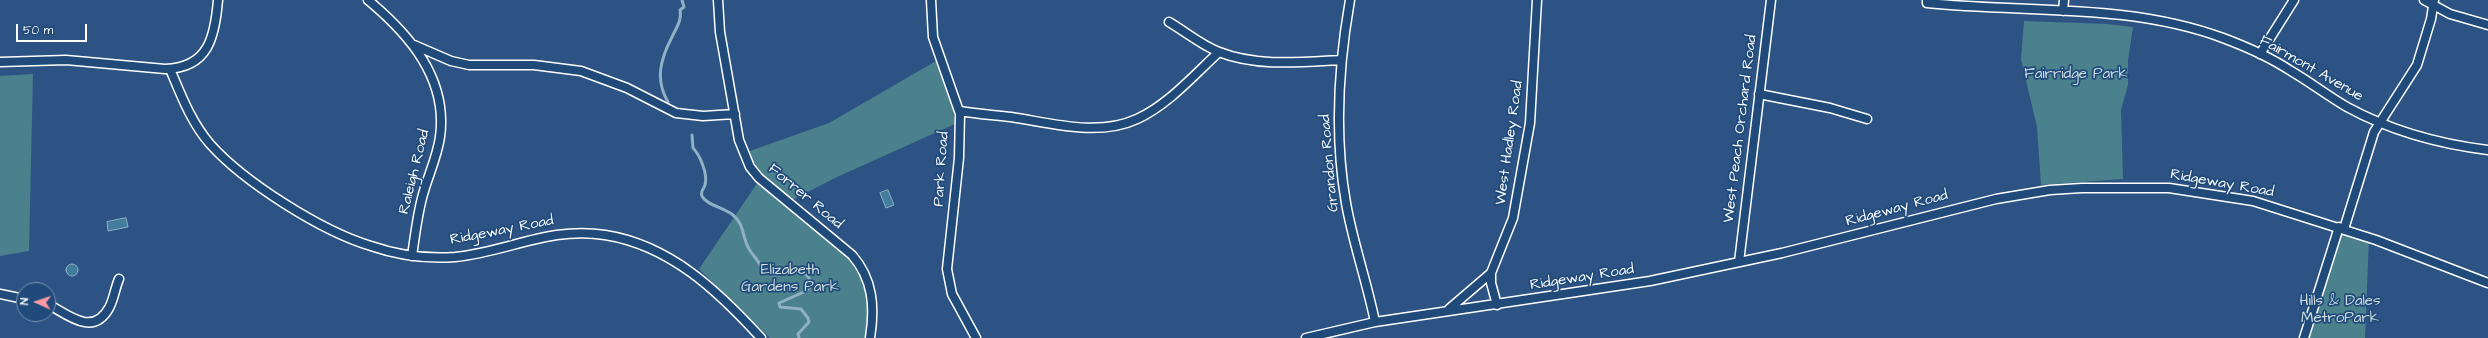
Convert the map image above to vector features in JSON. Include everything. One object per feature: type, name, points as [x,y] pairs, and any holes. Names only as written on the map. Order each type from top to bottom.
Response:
[{"type":"street","points":[[0,62],[66,60],[170,69],[189,64],[205,51],[213,33],[218,0]]},
{"type":"street","name":"Raleigh Road","points":[[368,0],[414,45],[431,75],[437,91],[441,122],[435,158],[417,221],[412,256]]},
{"type":"street","name":"Forrer Road","points":[[718,0],[720,32],[742,152],[759,178],[852,255],[863,268],[872,301],[870,338]]},
{"type":"street","name":"Park Road","points":[[931,0],[933,37],[960,111],[959,158],[947,269],[952,294],[976,338]]},
{"type":"street","name":"Grandon Road","points":[[1350,0],[1341,60],[1338,118],[1344,187],[1354,243],[1375,322]]},
{"type":"street","name":"West Hadley Road","points":[[1445,311],[1458,303],[1491,273],[1513,218],[1526,156],[1533,90],[1537,0]]},
{"type":"street","name":"West Peach Orchard Road","points":[[1739,262],[1771,0]]},
{"type":"street","points":[[2063,11],[2064,0]]},
{"type":"street","points":[[2260,54],[2294,0]]},
{"type":"street","points":[[2424,0],[2434,2],[2450,14],[2488,25]]},
{"type":"street","name":"Fairmont Avenue","points":[[1927,1],[1996,9],[2110,13],[2162,20],[2223,38],[2260,54],[2337,101],[2380,123],[2429,139],[2488,150]]},
{"type":"street","points":[[2304,338],[2370,141],[2417,64],[2425,43],[2434,2]]},
{"type":"street","points":[[1169,22],[1219,52],[1267,62],[1341,60]]},
{"type":"street","points":[[414,45],[452,61],[469,66],[534,66],[581,71],[628,88],[676,113],[703,116],[734,114]]},
{"type":"street","points":[[960,111],[1072,126],[1100,128],[1124,124],[1152,110],[1185,84],[1219,52]]},
{"type":"street","name":"Ridgeway Road","points":[[170,69],[186,108],[210,144],[260,186],[326,227],[370,246],[412,256],[455,257],[480,253],[548,235],[570,233],[605,235],[625,239],[666,256],[687,269],[707,284],[761,338]]},
{"type":"street","points":[[1760,94],[1830,108],[1867,119]]},
{"type":"street","name":"Ridgeway Road","points":[[1306,338],[1375,322],[1608,289],[1739,262],[1996,199],[2079,188],[2139,186],[2220,194],[2253,200],[2341,228],[2488,284]]},
{"type":"street","points":[[1491,273],[1491,284],[1498,305]]},
{"type":"street","points":[[56,308],[83,323],[95,321],[109,308],[119,279]]},
{"type":"street","points":[[0,294],[16,297]]},
{"type":"green space","name":"Fairridge Park","points":[[2024,21],[2107,24],[2133,27],[2128,60],[2128,85],[2121,110],[2123,179],[2041,185],[2037,127],[2021,59]]},
{"type":"green space","points":[[936,61],[952,102],[955,124],[837,177],[792,200],[767,179],[747,152],[829,123]]},
{"type":"green space","points":[[33,74],[29,251],[0,256],[0,76]]},
{"type":"green space","name":"Elizabeth Gardens Park","points":[[758,182],[844,253],[864,276],[869,307],[865,338],[770,338],[699,269]]},
{"type":"green space","name":"Hills & Dales MetroPark","points":[[2339,227],[2369,237],[2365,338],[2303,338]]},
{"type":"water","points":[[888,190],[894,205],[886,208],[880,193]]},
{"type":"water","points":[[126,218],[128,227],[108,231],[107,222]]},
{"type":"water","points":[[72,264],[76,266],[78,270],[76,274],[72,276],[68,274],[66,270],[68,266]]},
{"type":"waterway","points":[[668,102],[661,86],[660,78],[662,62],[664,54],[677,27],[680,10],[684,7],[682,0]]},
{"type":"waterway","points":[[692,135],[693,148],[701,160],[704,170],[706,181],[701,193],[704,199],[737,218],[749,249],[767,272],[775,275],[789,270],[797,270],[804,273],[811,282],[811,286],[806,291],[779,303],[780,307],[801,309],[808,318],[809,322],[798,334],[799,338]]}]
